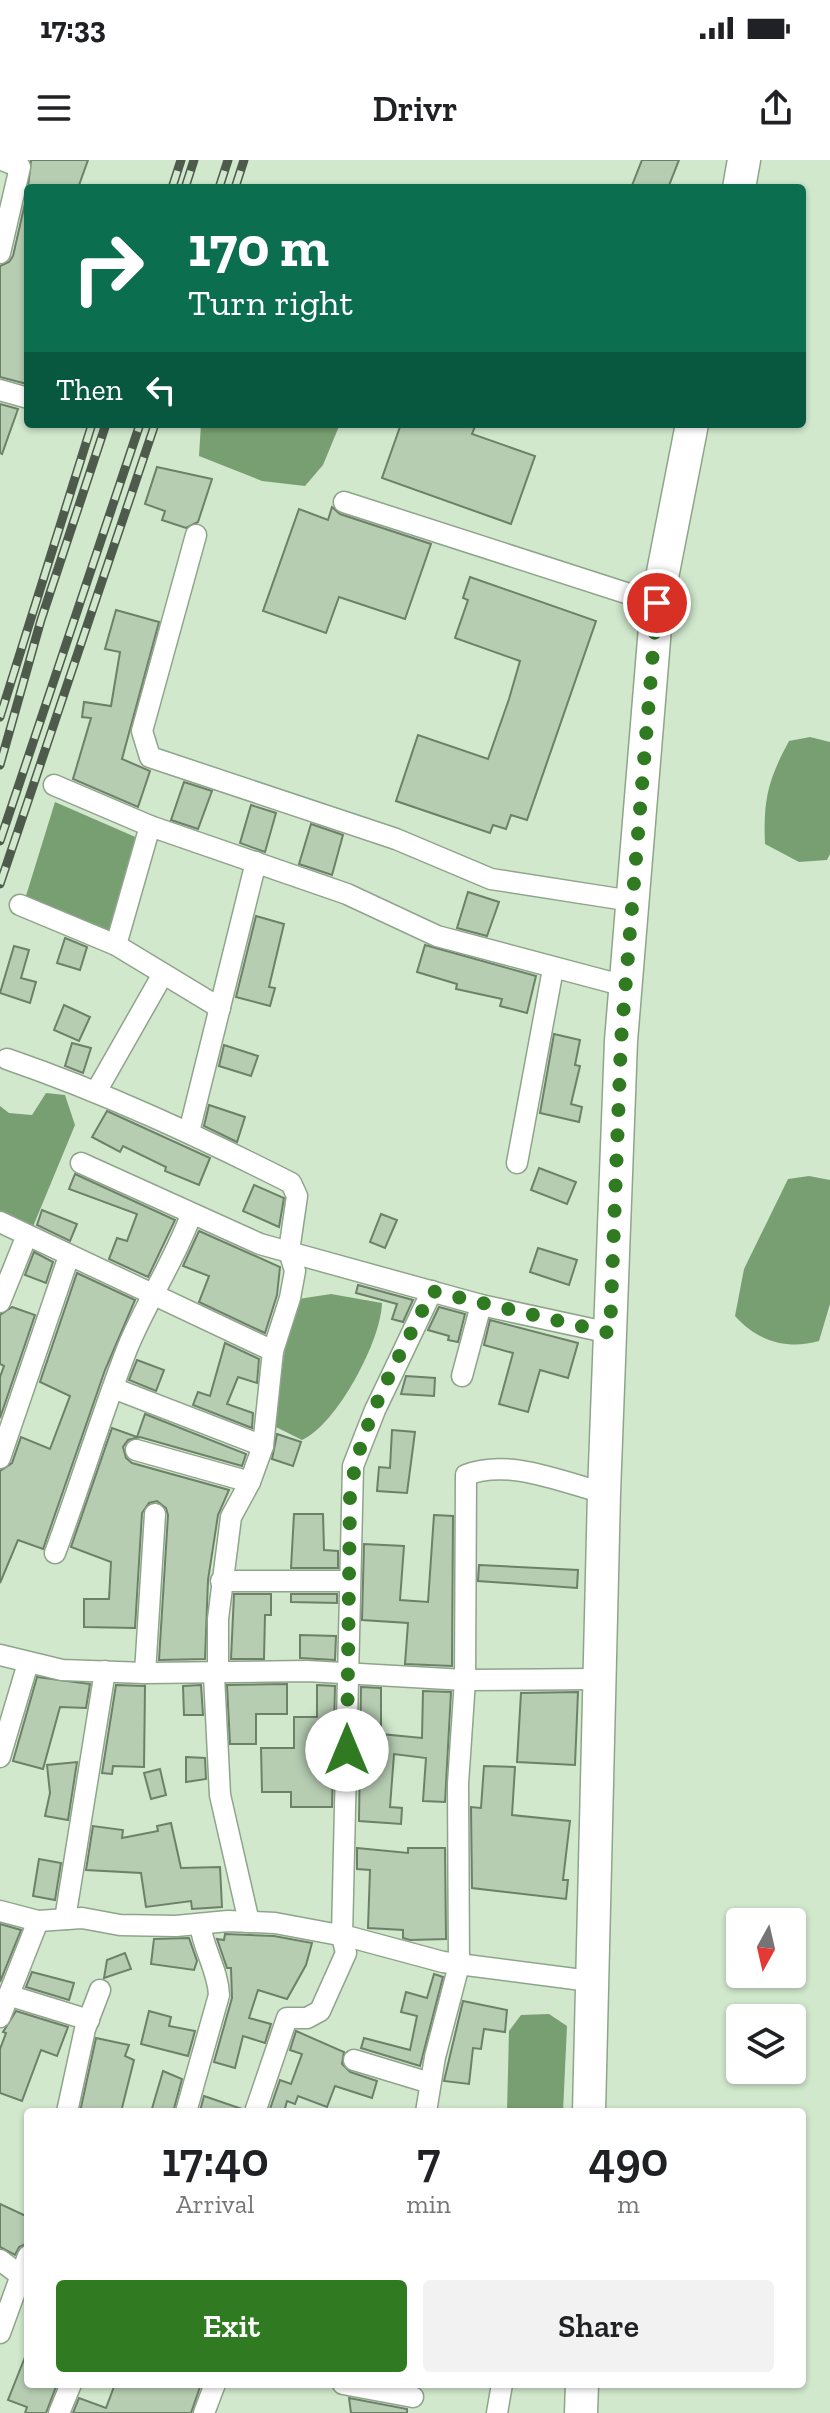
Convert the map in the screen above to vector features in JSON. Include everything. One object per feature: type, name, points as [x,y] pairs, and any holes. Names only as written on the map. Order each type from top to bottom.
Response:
[{"type":"main road","points":[[740,184],[744,160]]},
{"type":"main road","points":[[589,2108],[604,1493],[625,986],[657,603],[691,428]]},
{"type":"main road","points":[[581,2413],[582,2388]]},
{"type":"street","points":[[0,253],[14,162]]},
{"type":"street","points":[[0,390],[24,397]]},
{"type":"street","points":[[344,502],[657,603]]},
{"type":"street","points":[[196,535],[142,731],[150,757],[396,839],[491,879],[632,901]]},
{"type":"street","points":[[54,785],[150,826],[347,894],[437,936],[625,986]]},
{"type":"street","points":[[116,945],[150,826]]},
{"type":"street","points":[[189,1132],[256,862]]},
{"type":"street","points":[[20,905],[116,945],[220,1008]]},
{"type":"street","points":[[517,1163],[553,969]]},
{"type":"street","points":[[97,1090],[163,974]]},
{"type":"street","points":[[7,1059],[97,1090],[189,1132],[291,1183],[297,1196],[289,1251],[295,1271],[273,1351],[263,1446],[250,1482],[231,1517],[221,1581],[218,1671],[214,1676],[215,1749],[220,1795],[249,1922]]},
{"type":"street","points":[[81,1163],[260,1244],[481,1305],[610,1333]]},
{"type":"street","points":[[55,1553],[113,1388],[152,1293],[177,1254],[191,1215]]},
{"type":"street","points":[[0,1222],[273,1351]]},
{"type":"street","points":[[0,1302],[27,1235]]},
{"type":"street","points":[[0,1458],[69,1256]]},
{"type":"street","points":[[256,2108],[287,2018],[307,2018],[320,2011],[346,1953],[342,1936],[350,1497],[359,1446],[432,1291]]},
{"type":"street","points":[[462,1376],[481,1305]]},
{"type":"street","points":[[113,1388],[263,1446]]},
{"type":"street","points":[[136,1450],[250,1482]]},
{"type":"street","points":[[427,2108],[459,1965],[458,1784],[465,1680],[466,1475],[478,1470],[507,1469],[604,1493]]},
{"type":"street","points":[[145,1673],[155,1514]]},
{"type":"street","points":[[221,1581],[349,1581]]},
{"type":"street","points":[[0,1655],[28,1663],[145,1673],[218,1671],[347,1673],[465,1680],[599,1679]]},
{"type":"street","points":[[0,1757],[28,1663]]},
{"type":"street","points":[[65,1919],[105,1671]]},
{"type":"street","points":[[0,1911],[38,1921],[82,1918],[120,1925],[249,1922],[342,1936],[459,1965],[590,1981]]},
{"type":"street","points":[[0,2017],[11,1996],[38,1921]]},
{"type":"street","points":[[187,2108],[219,1995],[200,1924]]},
{"type":"street","points":[[68,2108],[89,2020],[100,1990]]},
{"type":"street","points":[[11,1996],[89,2020]]},
{"type":"street","points":[[354,2060],[430,2083]]},
{"type":"street","points":[[0,2260],[24,2277],[0,2333]]},
{"type":"street","points":[[59,2413],[69,2388]]},
{"type":"street","points":[[204,2413],[213,2388]]},
{"type":"street","points":[[363,2388],[413,2398]]},
{"type":"street","points":[[497,2413],[501,2388]]},
{"type":"shaded area","points":[[201,428],[338,428],[323,465],[305,486],[262,481],[199,456]]},
{"type":"shaded area","points":[[810,737],[830,742],[830,854],[827,860],[799,862],[765,844],[765,815],[768,791],[789,741]]},
{"type":"shaded area","points":[[55,802],[140,839],[111,933],[25,899]]},
{"type":"shaded area","points":[[46,1093],[65,1095],[75,1125],[32,1229],[0,1213],[0,1106],[9,1113],[32,1115]]},
{"type":"shaded area","points":[[809,1176],[830,1180],[830,1304],[819,1341],[784,1344],[753,1332],[735,1316],[744,1269],[788,1179]]},
{"type":"shaded area","points":[[331,1294],[382,1303],[380,1319],[355,1380],[329,1417],[302,1440],[274,1426],[292,1300]]},
{"type":"shaded area","points":[[549,2014],[567,2026],[563,2108],[507,2108],[509,2031],[521,2015]]},
{"type":"building","points":[[31,160],[88,160],[79,184],[28,184]]},
{"type":"building","points":[[642,160],[679,160],[670,184],[633,184]]},
{"type":"building","points":[[24,208],[24,383],[0,377],[0,266],[13,256]]},
{"type":"building","points":[[0,404],[18,409],[2,454],[0,453]]},
{"type":"building","points":[[400,428],[474,428],[472,434],[535,456],[511,524],[382,478]]},
{"type":"building","points":[[157,467],[212,479],[198,522],[186,528],[162,520],[165,511],[145,504]]},
{"type":"building","points":[[332,507],[340,514],[431,544],[405,619],[339,597],[326,633],[263,611],[299,509],[328,520]]},
{"type":"building","points":[[470,577],[596,621],[527,820],[511,815],[506,829],[493,825],[490,833],[396,801],[418,735],[488,759],[509,699],[520,661],[455,638],[468,600],[463,598]]},
{"type":"building","points":[[116,610],[159,622],[122,759],[150,771],[138,807],[73,779],[91,718],[82,717],[84,702],[111,706],[120,652],[105,649]]},
{"type":"building","points":[[184,782],[212,791],[198,829],[171,820]]},
{"type":"building","points":[[251,805],[276,813],[265,852],[240,843]]},
{"type":"building","points":[[311,824],[343,835],[332,875],[299,864]]},
{"type":"building","points":[[468,892],[499,902],[487,936],[457,928]]},
{"type":"building","points":[[256,916],[284,924],[269,987],[275,988],[270,1006],[236,997]]},
{"type":"building","points":[[65,938],[87,947],[80,970],[57,963]]},
{"type":"building","points":[[425,945],[536,976],[527,1013],[500,1006],[502,999],[456,989],[457,984],[417,972]]},
{"type":"building","points":[[14,946],[29,950],[21,978],[36,982],[30,1003],[0,993]]},
{"type":"building","points":[[64,1005],[90,1017],[79,1041],[54,1030]]},
{"type":"building","points":[[554,1034],[580,1040],[575,1065],[580,1066],[571,1104],[582,1107],[579,1122],[540,1113]]},
{"type":"building","points":[[72,1043],[91,1048],[83,1073],[65,1066]]},
{"type":"building","points":[[224,1045],[258,1056],[251,1076],[219,1066]]},
{"type":"building","points":[[209,1105],[245,1117],[237,1142],[204,1126]]},
{"type":"building","points":[[107,1111],[210,1158],[199,1185],[165,1171],[166,1167],[123,1146],[120,1152],[92,1137]]},
{"type":"building","points":[[539,1168],[576,1182],[567,1204],[531,1190]]},
{"type":"building","points":[[75,1174],[175,1220],[148,1277],[109,1259],[117,1238],[127,1241],[137,1214],[69,1189]]},
{"type":"building","points":[[254,1185],[284,1198],[279,1227],[243,1211]]},
{"type":"building","points":[[42,1210],[77,1224],[70,1241],[37,1225]]},
{"type":"building","points":[[381,1214],[397,1220],[385,1248],[370,1242]]},
{"type":"building","points":[[199,1231],[280,1267],[277,1295],[265,1333],[199,1302],[209,1276],[183,1266]]},
{"type":"building","points":[[538,1248],[577,1260],[569,1285],[530,1272]]},
{"type":"building","points":[[34,1252],[53,1262],[46,1283],[25,1275]]},
{"type":"building","points":[[77,1273],[135,1300],[105,1370],[43,1549],[18,1540],[0,1583],[0,1471],[12,1463],[21,1437],[50,1449],[70,1396],[40,1382]]},
{"type":"building","points":[[358,1285],[413,1300],[403,1322],[392,1319],[397,1304],[356,1293]]},
{"type":"building","points":[[12,1307],[35,1315],[0,1418],[0,1377],[4,1366],[0,1364],[0,1315]]},
{"type":"building","points":[[439,1307],[465,1314],[458,1342],[428,1330]]},
{"type":"building","points":[[490,1320],[578,1343],[568,1378],[540,1370],[528,1412],[499,1404],[513,1353],[484,1345]]},
{"type":"building","points":[[225,1343],[259,1359],[257,1383],[238,1377],[227,1404],[253,1413],[252,1428],[193,1405],[198,1392],[210,1396]]},
{"type":"building","points":[[137,1360],[164,1370],[156,1391],[129,1380]]},
{"type":"building","points":[[406,1376],[435,1378],[434,1396],[401,1394]]},
{"type":"building","points":[[145,1414],[246,1454],[242,1466],[140,1437],[128,1440],[123,1447],[126,1458],[132,1463],[229,1490],[218,1515],[208,1580],[205,1659],[159,1660],[168,1515],[166,1508],[157,1501],[149,1503],[142,1513],[135,1628],[84,1627],[84,1599],[109,1599],[111,1562],[71,1547],[112,1428],[137,1437]]},
{"type":"building","points":[[392,1430],[415,1432],[407,1493],[377,1491],[379,1467],[390,1468]]},
{"type":"building","points":[[277,1434],[301,1442],[293,1466],[272,1459]]},
{"type":"building","points":[[294,1514],[323,1514],[324,1550],[338,1551],[338,1568],[291,1568]]},
{"type":"building","points":[[434,1515],[453,1516],[452,1666],[405,1664],[408,1623],[362,1620],[364,1544],[404,1546],[400,1600],[428,1602]]},
{"type":"building","points":[[479,1565],[578,1570],[577,1588],[478,1581]]},
{"type":"building","points":[[234,1594],[271,1594],[271,1615],[265,1615],[264,1659],[231,1659]]},
{"type":"building","points":[[291,1594],[337,1594],[337,1603],[291,1602]]},
{"type":"building","points":[[300,1635],[336,1636],[335,1660],[300,1658]]},
{"type":"building","points":[[37,1677],[90,1684],[86,1708],[60,1707],[43,1769],[13,1761]]},
{"type":"building","points":[[287,1684],[287,1714],[256,1714],[256,1744],[230,1744],[227,1685]]},
{"type":"building","points":[[116,1685],[145,1686],[144,1767],[113,1766],[112,1774],[102,1773]]},
{"type":"building","points":[[201,1685],[203,1715],[184,1715],[183,1686]]},
{"type":"building","points":[[317,1685],[335,1686],[332,1807],[291,1807],[291,1792],[262,1792],[261,1748],[294,1748],[294,1717],[317,1717]]},
{"type":"building","points":[[361,1687],[381,1688],[381,1734],[422,1738],[423,1691],[451,1692],[445,1802],[423,1801],[426,1758],[394,1754],[390,1807],[402,1808],[401,1824],[359,1821]]},
{"type":"building","points":[[578,1692],[575,1765],[517,1762],[521,1693]]},
{"type":"building","points":[[186,1757],[205,1758],[206,1779],[186,1782]]},
{"type":"building","points":[[77,1762],[68,1820],[45,1816],[50,1793],[47,1765]]},
{"type":"building","points":[[484,1766],[515,1767],[512,1815],[570,1821],[563,1880],[568,1880],[566,1899],[472,1888],[471,1807],[481,1808]]},
{"type":"building","points":[[160,1769],[166,1795],[151,1799],[144,1773]]},
{"type":"building","points":[[171,1823],[181,1868],[220,1867],[222,1907],[192,1909],[191,1901],[146,1907],[141,1873],[86,1870],[93,1826],[123,1830],[122,1838],[158,1831],[157,1826]]},
{"type":"building","points":[[357,1848],[408,1853],[408,1848],[445,1848],[446,1939],[410,1940],[403,1938],[403,1930],[368,1928],[370,1870],[357,1869]]},
{"type":"building","points":[[39,1859],[61,1863],[55,1900],[33,1896]]},
{"type":"building","points":[[0,1924],[21,1930],[0,1982]]},
{"type":"building","points":[[225,1934],[274,1936],[312,1943],[306,1965],[287,1999],[258,1990],[249,2018],[271,2024],[265,2043],[243,2036],[235,2068],[214,2062],[232,1998],[231,1968],[227,1968],[217,1939],[224,1940]]},
{"type":"building","points":[[189,1938],[197,1961],[194,1970],[151,1964],[154,1939]]},
{"type":"building","points":[[125,1953],[131,1969],[104,1978],[107,1960]]},
{"type":"building","points":[[32,1972],[74,1983],[69,2000],[26,1987]]},
{"type":"building","points":[[434,1974],[443,1977],[420,2066],[361,2048],[364,2038],[410,2050],[417,2016],[401,2012],[406,1992],[427,1998]]},
{"type":"building","points":[[463,2001],[507,2010],[505,2032],[484,2029],[481,2049],[473,2048],[469,2084],[444,2081]]},
{"type":"building","points":[[16,2011],[68,2027],[57,2056],[41,2050],[22,2101],[0,2093],[0,2049],[6,2033],[3,2032]]},
{"type":"building","points":[[149,2011],[171,2017],[169,2026],[195,2031],[188,2056],[141,2044]]},
{"type":"building","points":[[296,2031],[344,2052],[342,2064],[350,2072],[377,2081],[372,2098],[335,2086],[327,2107],[298,2096],[295,2104],[287,2101],[285,2108],[270,2108],[280,2080],[291,2084],[302,2054],[290,2050]]},
{"type":"building","points":[[96,2038],[129,2045],[125,2056],[134,2060],[122,2108],[81,2108]]},
{"type":"building","points":[[163,2071],[182,2079],[174,2108],[152,2108]]},
{"type":"building","points":[[204,2096],[239,2108],[201,2108]]},
{"type":"building","points":[[0,2204],[24,2215],[24,2245],[15,2255],[0,2247]]},
{"type":"building","points":[[24,2360],[24,2388],[55,2388],[46,2413],[25,2413],[27,2407],[8,2400]]},
{"type":"building","points":[[114,2388],[200,2388],[191,2413],[73,2413],[79,2398],[106,2408]]},
{"type":"building","points":[[349,2398],[407,2409],[407,2413],[351,2413]]},
{"type":"railway","points":[[173,184],[181,160]]},
{"type":"railway","points":[[186,184],[194,160]]},
{"type":"railway","points":[[220,184],[228,160]]},
{"type":"railway","points":[[236,184],[244,160]]},
{"type":"railway","points":[[0,717],[91,428]]},
{"type":"railway","points":[[0,765],[41,620],[105,428]]},
{"type":"railway","points":[[0,841],[139,428]]},
{"type":"railway","points":[[0,884],[154,428]]},
{"type":"route","points":[[347,1750],[353,1466],[375,1410],[432,1291],[610,1333],[621,1041],[647,693],[657,603]]}]
